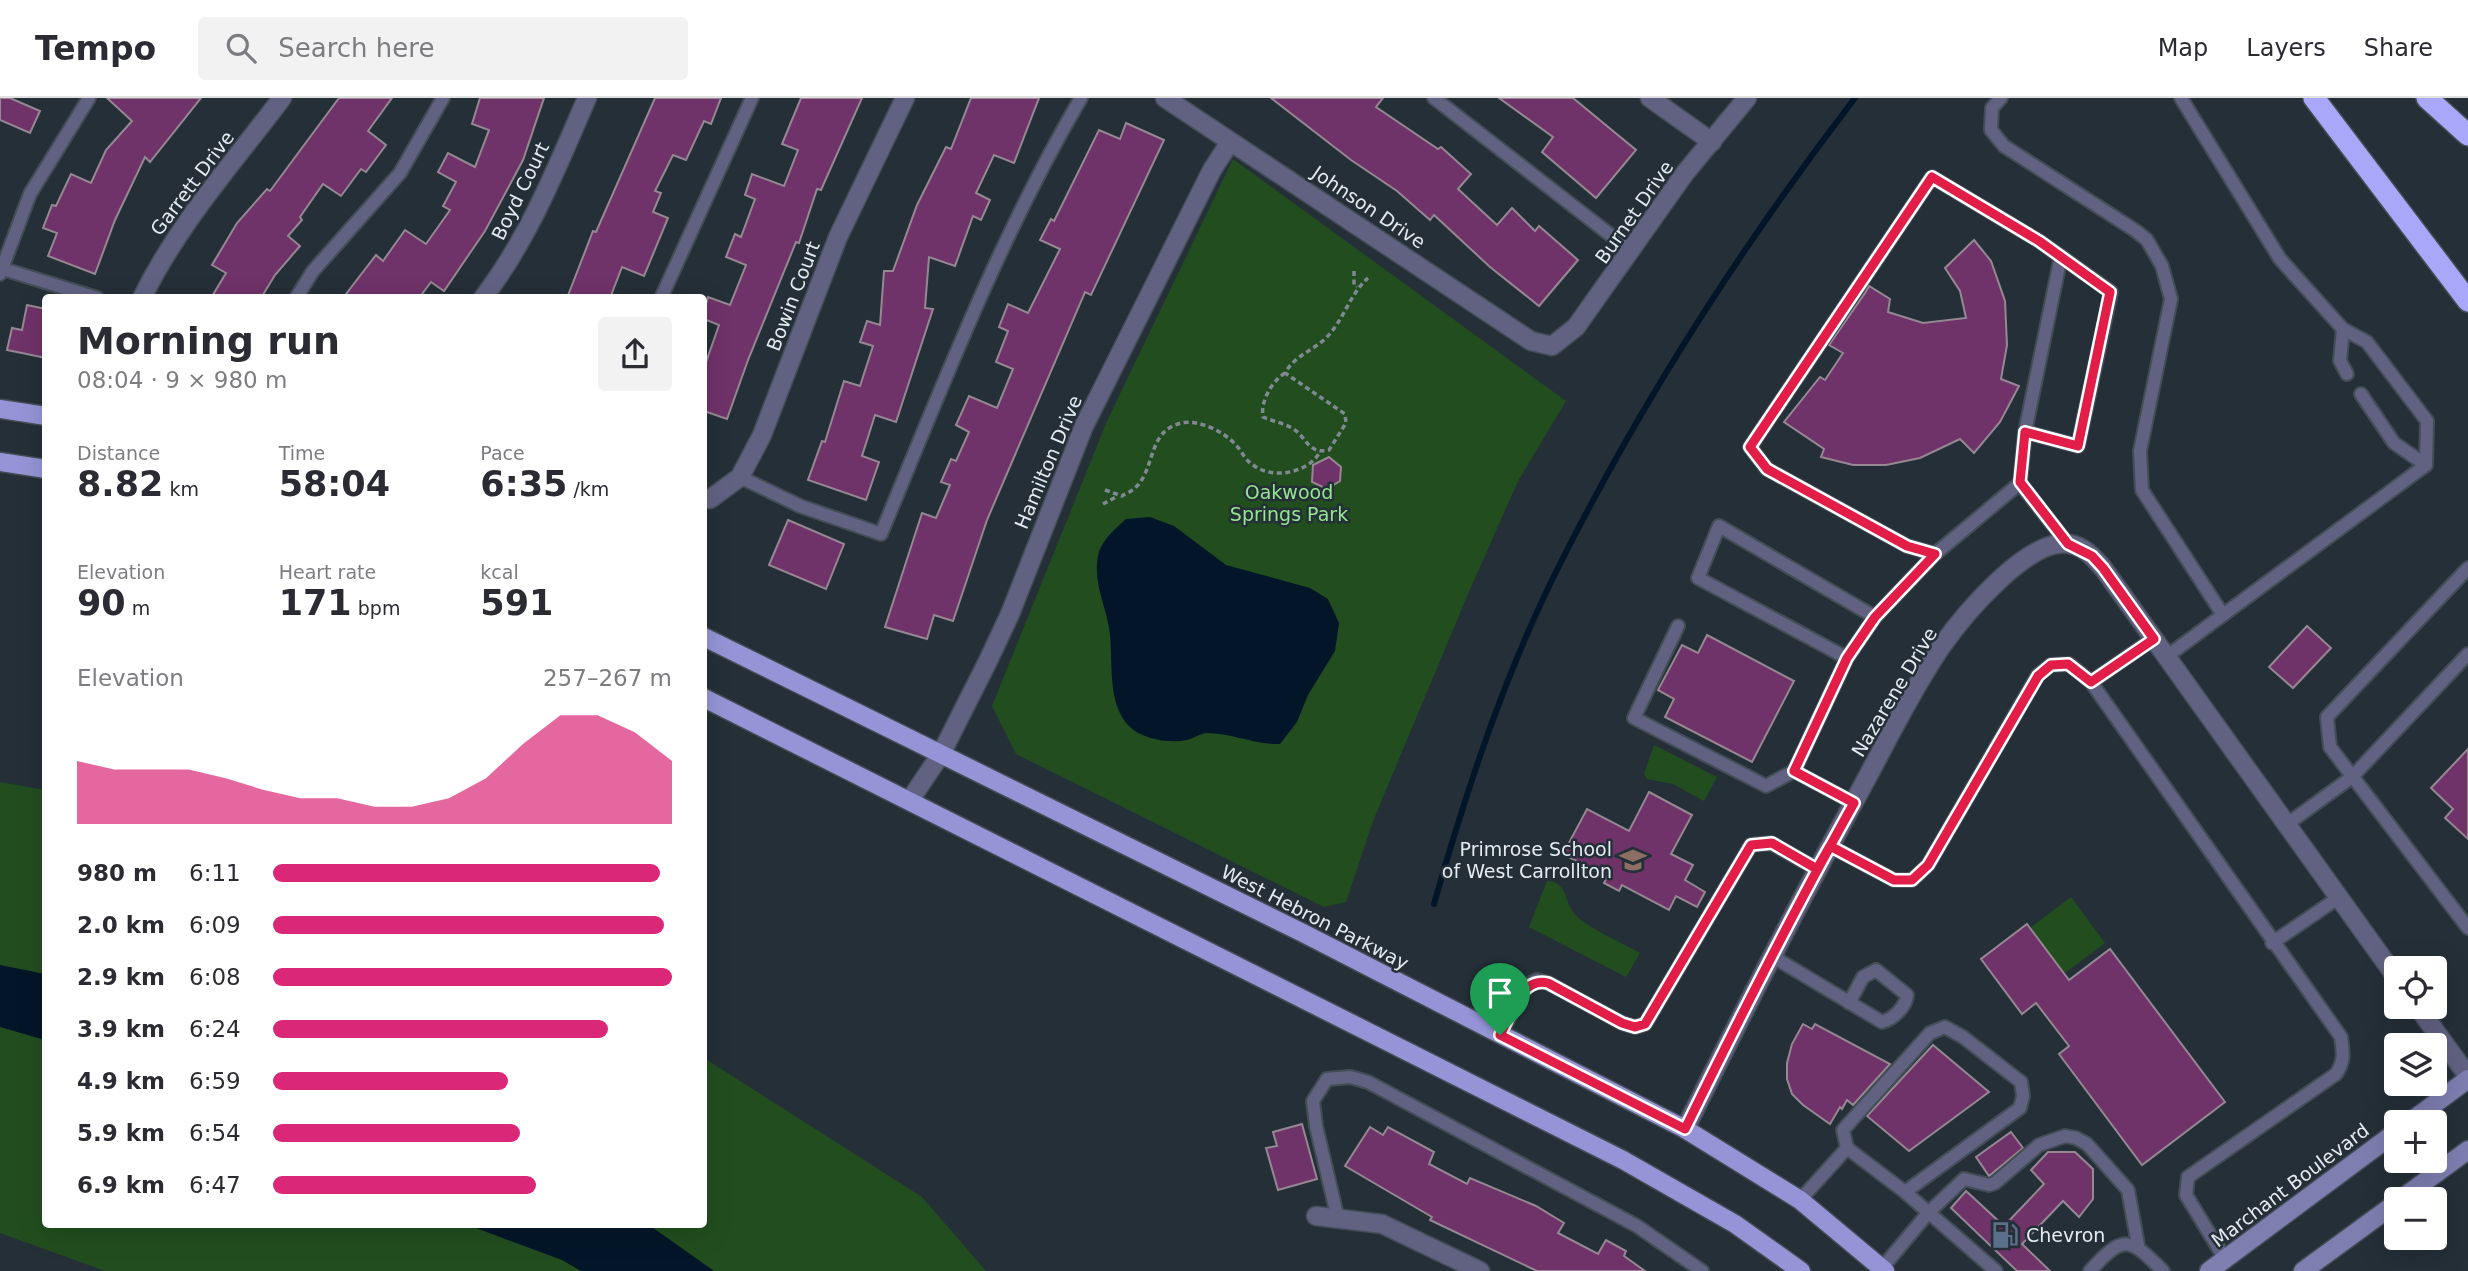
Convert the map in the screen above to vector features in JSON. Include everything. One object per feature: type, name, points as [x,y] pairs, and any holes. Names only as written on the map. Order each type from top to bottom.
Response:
[{"type":"highway","points":[[2314,98],[2468,302]]},
{"type":"highway","points":[[2427,98],[2468,135]]},
{"type":"main road","points":[[0,408],[42,415]]},
{"type":"main road","points":[[0,462],[42,468]]},
{"type":"main road","name":"West Hebron Parkway","points":[[707,638],[1303,933],[1685,1129],[1800,1200],[1883,1270]]},
{"type":"main road","points":[[707,699],[1622,1160],[1735,1224],[1801,1271]]},
{"type":"street","name":"Garrett Drive","points":[[144,294],[158,265],[192,213],[282,98]]},
{"type":"street","name":"Boyd Court","points":[[485,294],[502,273],[531,222],[587,98]]},
{"type":"street","name":"Bowin Court","points":[[710,499],[740,477],[762,435],[838,237],[905,98]]},
{"type":"street","name":"Johnson Drive","points":[[1165,98],[1531,341],[1552,346]]},
{"type":"street","points":[[1650,98],[1712,142]]},
{"type":"street","name":"Burnet Drive","points":[[1552,346],[1576,327],[1685,173],[1747,98]]},
{"type":"street","name":"Hamilton Drive","points":[[910,800],[941,754],[1010,614],[1084,426],[1212,170],[1230,142]]},
{"type":"street","points":[[2068,544],[2092,556],[2103,568],[2384,961]]},
{"type":"street","name":"Nazarene Drive","points":[[1685,1129],[1770,955],[1918,686],[1962,620],[1982,596],[2024,561],[2041,551],[2068,544]]},
{"type":"street","points":[[2425,1110],[2468,1077],[2426,1019]]},
{"type":"street","name":"Marchant Boulevard","points":[[2209,1271],[2384,1141]]},
{"type":"street","points":[[2417,1187],[2468,1150]]},
{"type":"street","points":[[2303,1271],[2384,1212]]},
{"type":"street","points":[[1316,1216],[1382,1224],[1478,1271]]},
{"type":"lane","points":[[82,294],[1,272],[30,194],[89,98]]},
{"type":"lane","points":[[299,294],[313,271],[400,173],[443,98]]},
{"type":"lane","points":[[663,294],[752,98]]},
{"type":"lane","points":[[740,477],[800,506],[881,534],[980,295],[1055,142],[1081,98]]},
{"type":"lane","points":[[1434,98],[1631,251]]},
{"type":"lane","points":[[2001,98],[1992,108],[1991,130],[2004,146],[2031,167],[2136,231],[2147,240],[2162,266],[2171,299],[2140,451],[2142,490],[2223,615]]},
{"type":"lane","points":[[2181,98],[2280,259],[2343,329],[2367,342],[2427,421],[2426,465]]},
{"type":"lane","points":[[1935,554],[1907,546],[1767,469],[1750,447],[1932,177],[2061,256],[2110,292],[2078,446],[2025,432]]},
{"type":"lane","points":[[2061,256],[2025,432],[2020,482],[2068,544]]},
{"type":"lane","points":[[2343,329],[2340,361],[2347,374]]},
{"type":"lane","points":[[2361,394],[2393,443],[2426,465]]},
{"type":"lane","points":[[2166,657],[2426,465]]},
{"type":"lane","points":[[1678,626],[1634,718],[1766,786],[1794,771],[1847,658],[1875,617],[1935,554],[2020,482]]},
{"type":"lane","points":[[1847,658],[1698,578],[1719,526],[1875,617]]},
{"type":"lane","points":[[2468,568],[2328,717],[2326,729],[2330,747],[2468,928]]},
{"type":"lane","points":[[2091,682],[2154,639]]},
{"type":"lane","points":[[2286,825],[2352,777],[2468,654]]},
{"type":"lane","points":[[1830,846],[1894,880],[1912,880],[1928,865],[2038,676],[2051,665],[2068,664],[2091,682],[2272,943],[2341,1037],[2342,1064],[2336,1074],[2188,1177],[2186,1195],[2225,1259]]},
{"type":"lane","points":[[1794,771],[1854,803]]},
{"type":"lane","points":[[1500,1035],[1527,985],[1537,980],[1548,983],[1622,1023],[1635,1027],[1645,1024],[1751,845],[1772,843],[1817,869]]},
{"type":"lane","points":[[2272,943],[2338,898]]},
{"type":"lane","points":[[1770,955],[1849,1003],[1882,1022],[1891,1020],[1907,1001],[1908,995],[1876,970],[1863,977],[1849,1003]]},
{"type":"lane","points":[[1905,1192],[2020,1108],[2023,1096],[2021,1082],[1963,1037],[1945,1027],[1930,1033],[1843,1130],[1847,1148],[1905,1192],[1996,1271]]},
{"type":"lane","points":[[1338,1219],[1315,1126],[1313,1101],[1326,1079],[1350,1077],[1368,1082],[1637,1227],[1702,1271]]},
{"type":"lane","points":[[1883,1270],[1929,1212],[1964,1178],[1989,1185],[2051,1139],[2065,1136],[2087,1143],[2128,1191],[2137,1245],[2163,1271]]},
{"type":"lane","points":[[1800,1200],[1847,1148]]},
{"type":"lane","points":[[2090,1271],[2104,1255],[2124,1243],[2137,1245]]},
{"type":"path","points":[[1354,271],[1357,287]]},
{"type":"path","points":[[1285,373],[1345,414],[1346,423],[1329,450],[1320,452],[1310,448],[1294,429],[1264,417],[1261,408],[1265,398],[1291,362],[1325,339],[1340,321],[1357,287],[1368,278]]},
{"type":"path","points":[[1103,504],[1136,488],[1154,444],[1163,434],[1182,423],[1208,427],[1223,435],[1234,442],[1246,460],[1263,471],[1298,471],[1310,465],[1320,452]]},
{"type":"path","points":[[1105,490],[1118,496]]},
{"type":"green space","name":"Oakwood Springs Park","points":[[1233,159],[1566,401],[1518,481],[1468,594],[1373,821],[1346,902],[1324,907],[1016,754],[992,706],[1107,421]]},
{"type":"green space","points":[[1654,745],[1717,777],[1704,801],[1673,784],[1647,779],[1644,774]]},
{"type":"green space","points":[[0,782],[42,789],[42,1228],[707,1228],[707,1060],[922,1197],[986,1271],[105,1271],[0,1233]]},
{"type":"green space","points":[[1547,881],[1562,888],[1570,907],[1578,917],[1594,929],[1640,953],[1626,977],[1529,927]]},
{"type":"green space","points":[[2071,897],[2105,943],[2065,973],[2030,928]]},
{"type":"water","points":[[1150,517],[1174,526],[1226,565],[1310,588],[1328,599],[1339,623],[1335,651],[1308,695],[1297,722],[1280,744],[1206,733],[1180,741],[1157,740],[1135,731],[1123,718],[1114,696],[1110,635],[1098,583],[1097,563],[1104,543],[1126,519]]},
{"type":"water","points":[[0,965],[42,973],[42,1039],[0,1027]]},
{"type":"water","points":[[476,1228],[653,1228],[714,1271],[581,1271],[562,1260]]},
{"type":"building","points":[[0,98],[10,98],[40,111],[30,133],[0,120]]},
{"type":"building","points":[[107,98],[201,98],[150,162],[145,157],[115,220],[95,274],[48,256],[57,233],[43,228],[52,205],[56,206],[71,174],[91,183],[106,150],[132,121]]},
{"type":"building","points":[[339,98],[392,98],[368,131],[386,145],[366,172],[361,169],[341,196],[323,184],[300,217],[302,220],[288,236],[300,246],[275,275],[263,294],[213,294],[226,273],[212,265],[237,223],[267,189],[270,191]]},
{"type":"building","points":[[480,98],[544,98],[523,160],[485,231],[444,291],[431,282],[422,294],[346,294],[376,255],[383,261],[405,230],[426,244],[450,210],[443,206],[456,182],[438,172],[448,153],[475,167],[489,130],[472,124]]},
{"type":"building","points":[[655,98],[721,98],[711,124],[704,121],[686,160],[673,155],[655,191],[661,193],[653,212],[668,218],[644,276],[622,267],[612,294],[569,294],[593,231],[596,232]]},
{"type":"building","points":[[801,98],[862,98],[821,190],[817,189],[799,243],[796,242],[727,419],[707,412],[707,359],[719,325],[707,320],[707,300],[708,297],[730,305],[746,265],[726,257],[735,234],[741,237],[755,199],[745,195],[752,174],[784,186],[798,150],[782,144]]},
{"type":"building","points":[[971,98],[1039,98],[1014,163],[994,155],[976,193],[990,200],[981,220],[973,216],[955,266],[929,257],[925,308],[933,309],[896,422],[875,415],[862,456],[879,462],[866,500],[808,480],[822,441],[825,442],[844,381],[860,386],[873,346],[860,342],[867,321],[880,325],[884,271],[893,271],[917,205],[946,147],[951,149]]},
{"type":"building","points":[[1271,98],[1383,98],[1376,107],[1438,149],[1441,147],[1471,174],[1458,189],[1497,225],[1512,208],[1535,231],[1539,226],[1578,260],[1539,306],[1490,267],[1434,215],[1430,220],[1397,191],[1351,160]]},
{"type":"building","points":[[1499,98],[1573,98],[1636,150],[1596,198],[1542,152],[1553,137]]},
{"type":"building","points":[[1126,123],[1164,140],[1091,295],[1085,292],[987,520],[953,621],[934,615],[927,639],[885,627],[922,513],[936,518],[950,485],[941,482],[951,459],[956,461],[969,432],[956,425],[969,396],[997,408],[1013,369],[996,362],[1008,331],[999,327],[1008,304],[1028,313],[1060,249],[1040,240],[1051,219],[1054,221],[1099,130],[1120,139]]},
{"type":"building","points":[[1974,240],[1991,261],[2005,301],[2007,345],[2001,379],[2019,386],[2000,422],[1974,453],[1960,439],[1920,458],[1886,465],[1853,465],[1821,457],[1824,449],[1784,422],[1820,377],[1825,380],[1843,353],[1829,345],[1869,286],[1890,299],[1888,312],[1923,323],[1966,318],[1960,291],[1945,268]]},
{"type":"building","points":[[27,305],[42,308],[42,357],[7,350],[12,328],[22,330]]},
{"type":"building","points":[[1329,457],[1341,467],[1340,481],[1327,489],[1312,482],[1313,465]]},
{"type":"building","points":[[788,520],[844,544],[826,589],[769,565]]},
{"type":"building","points":[[2307,626],[2331,648],[2293,688],[2269,667]]},
{"type":"building","points":[[1707,635],[1794,681],[1752,762],[1665,717],[1674,699],[1658,690],[1682,645],[1698,653]]},
{"type":"building","points":[[2468,749],[2468,839],[2445,818],[2453,809],[2431,788]]},
{"type":"building","points":[[1649,792],[1692,815],[1671,854],[1693,865],[1685,880],[1705,892],[1697,907],[1676,896],[1669,910],[1622,885],[1619,891],[1604,883],[1607,877],[1563,854],[1587,809],[1629,831]]},
{"type":"building","points":[[2027,924],[2069,980],[2110,949],[2225,1102],[2142,1165],[2059,1054],[2069,1046],[2036,1003],[2022,1014],[1981,959]]},
{"type":"building","points":[[1803,1024],[1812,1029],[1815,1024],[1890,1064],[1853,1105],[1847,1100],[1842,1109],[1840,1107],[1830,1124],[1792,1094],[1787,1079],[1787,1063],[1792,1044]]},
{"type":"building","points":[[1933,1045],[1989,1092],[1909,1151],[1867,1116]]},
{"type":"building","points":[[1302,1124],[1317,1179],[1278,1190],[1266,1148],[1277,1146],[1273,1132]]},
{"type":"building","points":[[1370,1127],[1383,1135],[1388,1127],[1434,1152],[1429,1164],[1467,1184],[1470,1178],[1536,1206],[1564,1223],[1558,1233],[1598,1254],[1606,1240],[1626,1251],[1624,1256],[1645,1271],[1537,1271],[1430,1220],[1432,1217],[1345,1166]]},
{"type":"building","points":[[2011,1132],[2023,1148],[1989,1176],[1976,1157]]},
{"type":"building","name":"Chevron","points":[[2048,1152],[2075,1152],[2093,1169],[2093,1199],[2079,1217],[2063,1201],[2022,1244],[2050,1271],[2017,1271],[1951,1208],[1966,1191],[2004,1226],[2044,1184],[2031,1170]]},
{"type":"waterway","points":[[1434,904],[1489,730],[1505,687],[1561,562],[1626,440],[1697,323],[1773,209],[1855,98]]},
{"type":"place","name":"Primrose School of West Carrollton","points":[[1633,860]]},
{"type":"place","name":"Chevron","points":[[2005,1235]]},
{"type":"route","points":[[1500,1035],[1527,985],[1537,980],[1548,983],[1622,1023],[1635,1027],[1645,1024],[1751,845],[1772,843],[1817,869],[1830,846],[1894,880],[1912,880],[1928,865],[2038,676],[2051,665],[2068,664],[2091,682],[2154,639],[2103,568],[2081,548],[2068,544],[2020,482],[2025,432],[2078,446],[2110,292],[2039,241],[1932,177],[1750,447],[1767,469],[1907,546],[1935,554],[1875,617],[1847,658],[1794,771],[1854,803],[1817,869],[1770,955],[1685,1129],[1500,1035]]}]
